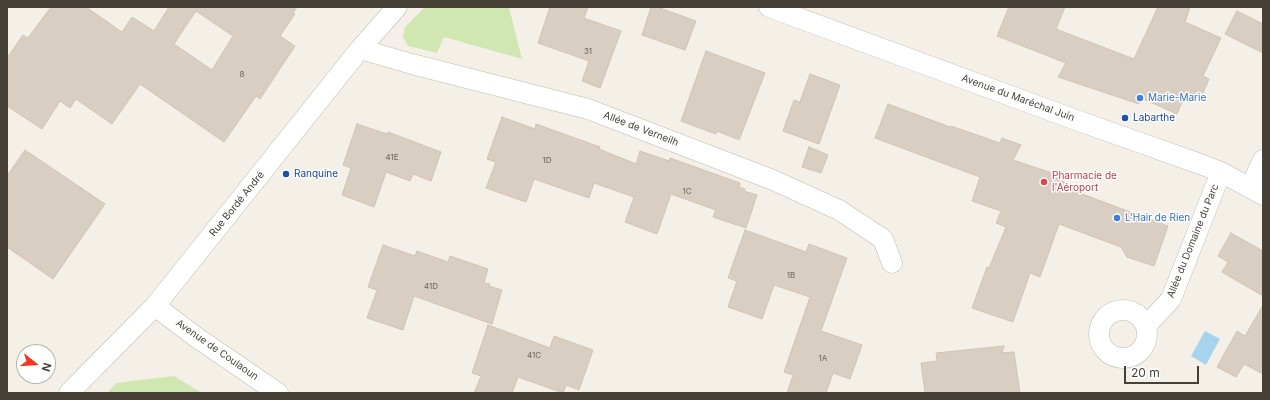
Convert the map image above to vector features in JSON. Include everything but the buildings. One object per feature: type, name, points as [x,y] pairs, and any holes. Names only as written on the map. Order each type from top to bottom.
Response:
[{"type":"street","name":"Rue Bordé André","points":[[70,393],[156,306],[360,49],[397,7]]},
{"type":"street","name":"Avenue du Maréchal Juin","points":[[770,7],[1221,172],[1256,191]]},
{"type":"street","name":"Allée de Verneilh","points":[[360,49],[412,64],[588,109],[773,180],[839,210],[883,239],[892,263]]},
{"type":"street","points":[[1256,191],[1263,160]]},
{"type":"street","name":"Allée du Domaine du Parc","points":[[1146,326],[1172,299],[1221,172]]},
{"type":"street","name":"Avenue de Coulaoun","points":[[156,306],[196,337],[278,393]]},
{"type":"green space","points":[[425,7],[509,7],[522,59],[444,37],[437,53],[408,46],[403,37],[405,27]]},
{"type":"green space","points":[[174,376],[202,393],[107,393],[116,383]]},
{"type":"water","points":[[1205,331],[1220,339],[1206,365],[1191,356]]},
{"type":"place","name":"Marie-Marie","points":[[1140,98]]},
{"type":"place","name":"Labarthe","points":[[1125,118]]},
{"type":"place","name":"Ranquine","points":[[286,174]]},
{"type":"place","name":"Pharmacie de l'Aéroport","points":[[1044,182]]},
{"type":"place","name":"L'Hair de Rien","points":[[1117,218]]}]
